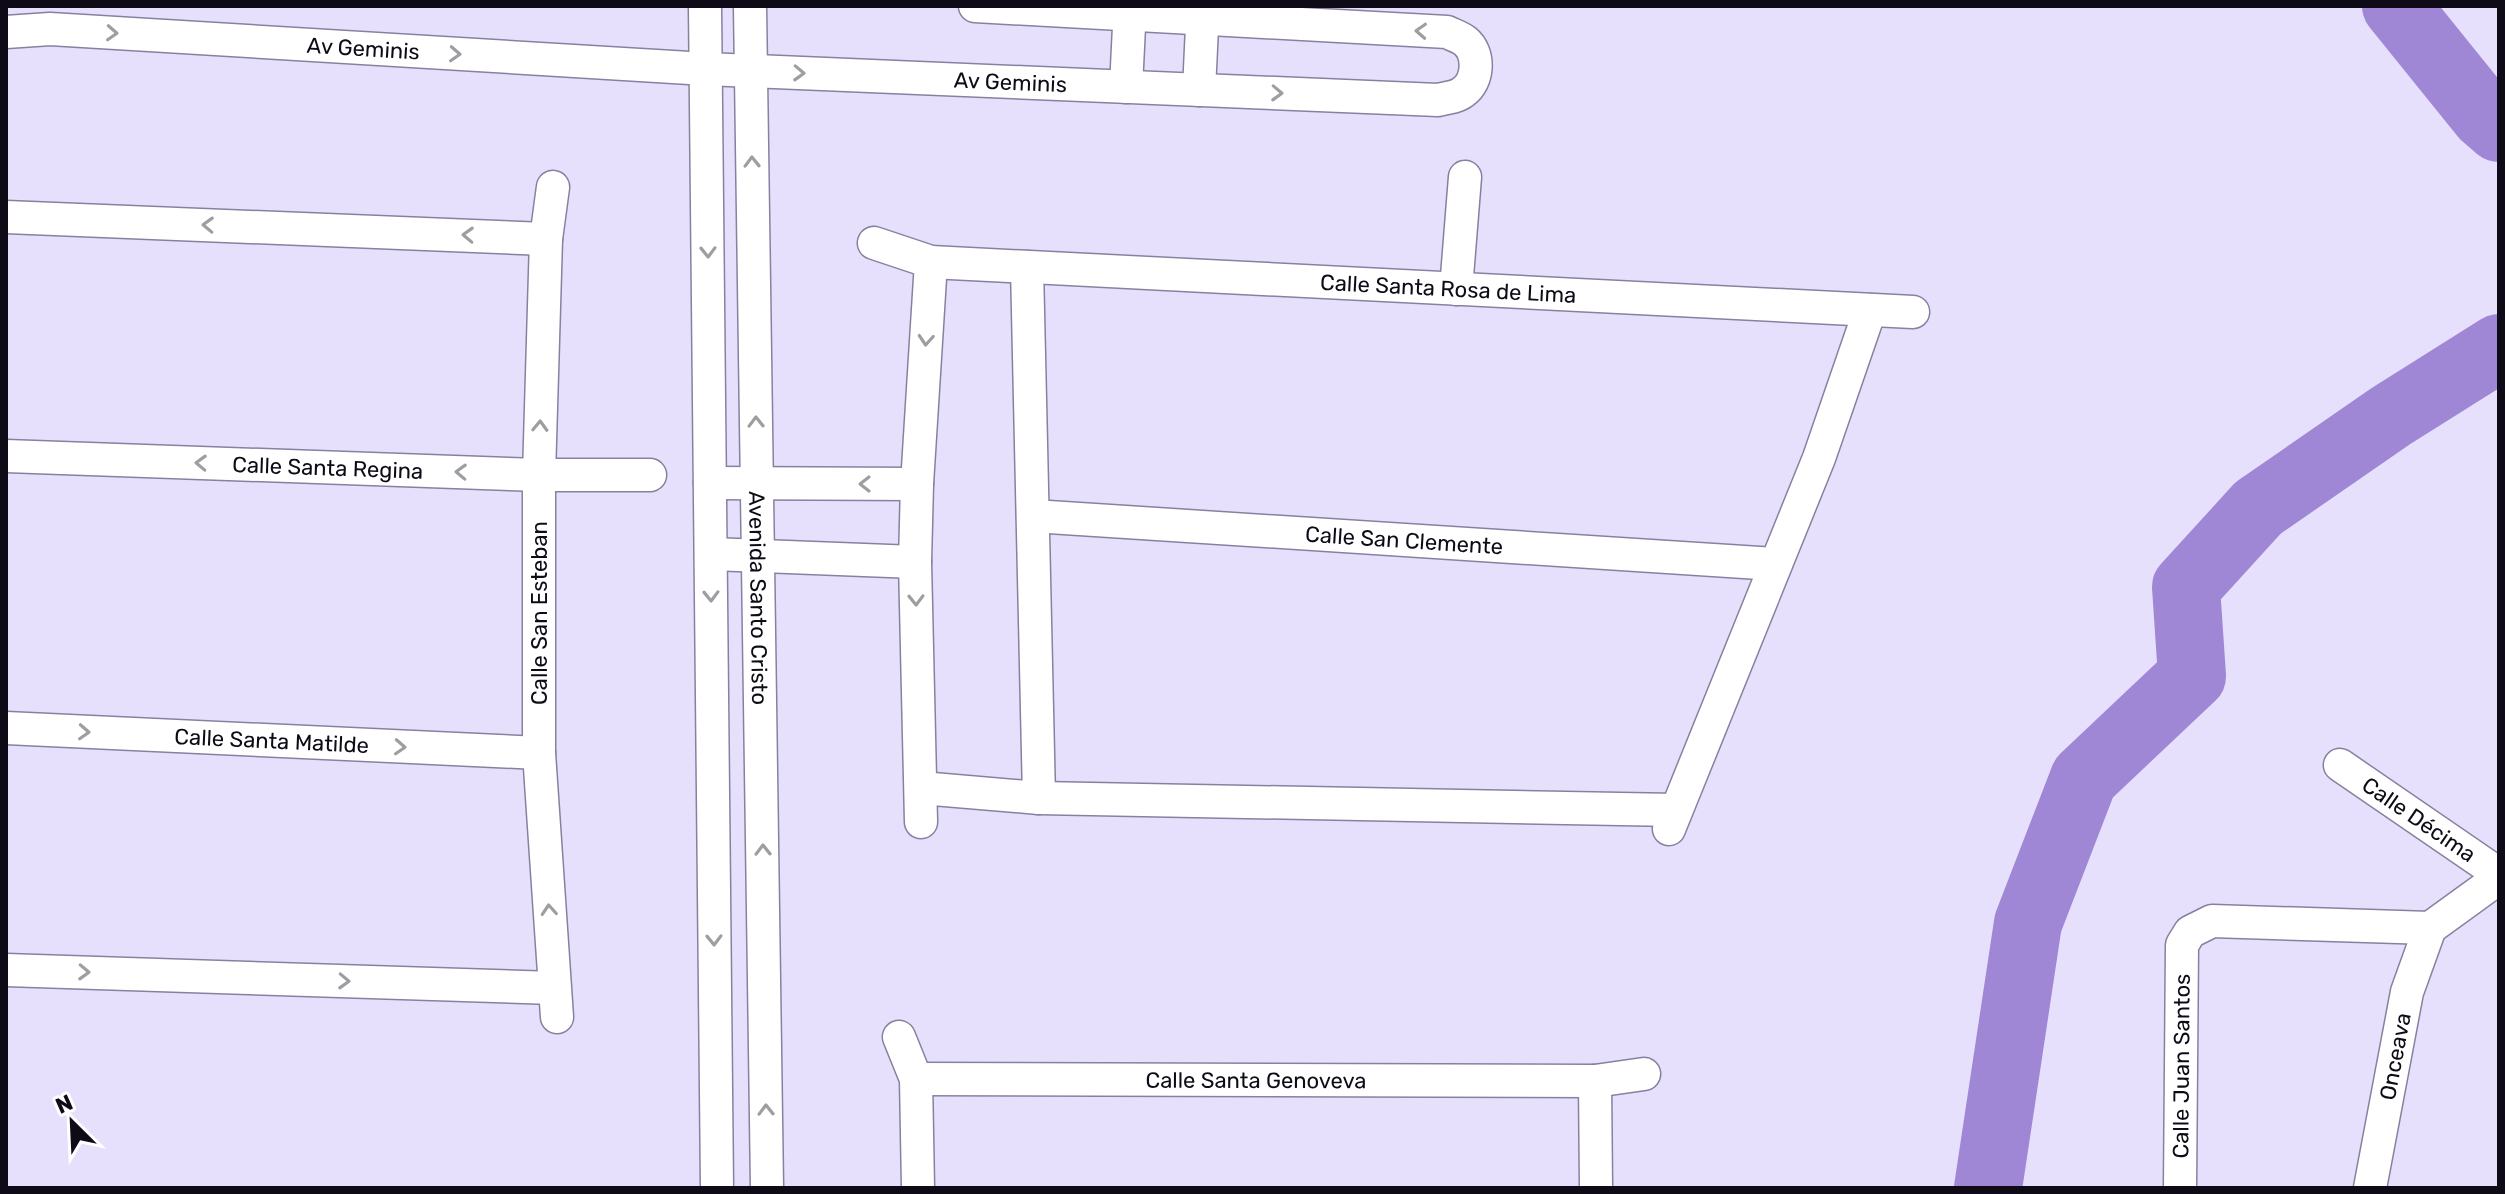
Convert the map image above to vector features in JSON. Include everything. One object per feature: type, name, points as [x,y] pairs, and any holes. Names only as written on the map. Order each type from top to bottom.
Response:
[{"type":"street","points":[[705,6],[717,1188]]},
{"type":"street","name":"Avenida Santo Cristo","points":[[750,6],[767,1188]]},
{"type":"street","name":"Av Geminis","points":[[6,32],[50,18],[706,69],[1438,100],[1462,94],[1476,70],[1475,56],[1467,42],[1447,32],[1203,12],[975,6]]},
{"type":"street","points":[[1126,87],[1129,10]]},
{"type":"street","points":[[1199,90],[1203,12]]},
{"type":"street","points":[[1456,289],[1465,177]]},
{"type":"street","name":"Calle San Esteban","points":[[6,970],[555,1002],[539,753],[539,475],[546,239],[553,187]]},
{"type":"street","points":[[6,217],[546,239]]},
{"type":"street","name":"Calle Santa Rosa de Lima","points":[[874,243],[931,262],[1913,312]]},
{"type":"street","points":[[921,822],[915,562],[931,262]]},
{"type":"street","points":[[1027,267],[1039,798]]},
{"type":"street","points":[[921,788],[1039,798],[1672,821],[1819,458],[1870,310]]},
{"type":"street","name":"Calle Santa Regina","points":[[6,456],[539,475],[650,475]]},
{"type":"street","points":[[710,483],[917,484]]},
{"type":"street","name":"Calle San Clemente","points":[[1033,516],[1775,564]]},
{"type":"street","points":[[711,554],[915,562]]},
{"type":"street","name":"Calle Santa Matilde","points":[[6,728],[539,753]]},
{"type":"street","name":"Calle Décima","points":[[2340,765],[2499,876],[2430,928]]},
{"type":"street","name":"Calle Juan Santos","points":[[2180,1188],[2182,945],[2190,932],[2212,921],[2430,928]]},
{"type":"street","name":"Onceava","points":[[2370,1188],[2407,992],[2430,928]]},
{"type":"street","points":[[899,1037],[916,1079],[918,1188]]},
{"type":"street","name":"Calle Santa Genoveva","points":[[916,1079],[1595,1081],[1644,1074]]},
{"type":"street","points":[[1595,1081],[1596,1188]]},
{"type":"waterway","points":[[2396,6],[2484,115],[2499,128]]},
{"type":"waterway","points":[[1988,1188],[2028,923],[2084,778],[2192,676],[2186,587],[2258,508],[2391,416],[2499,348]]}]
